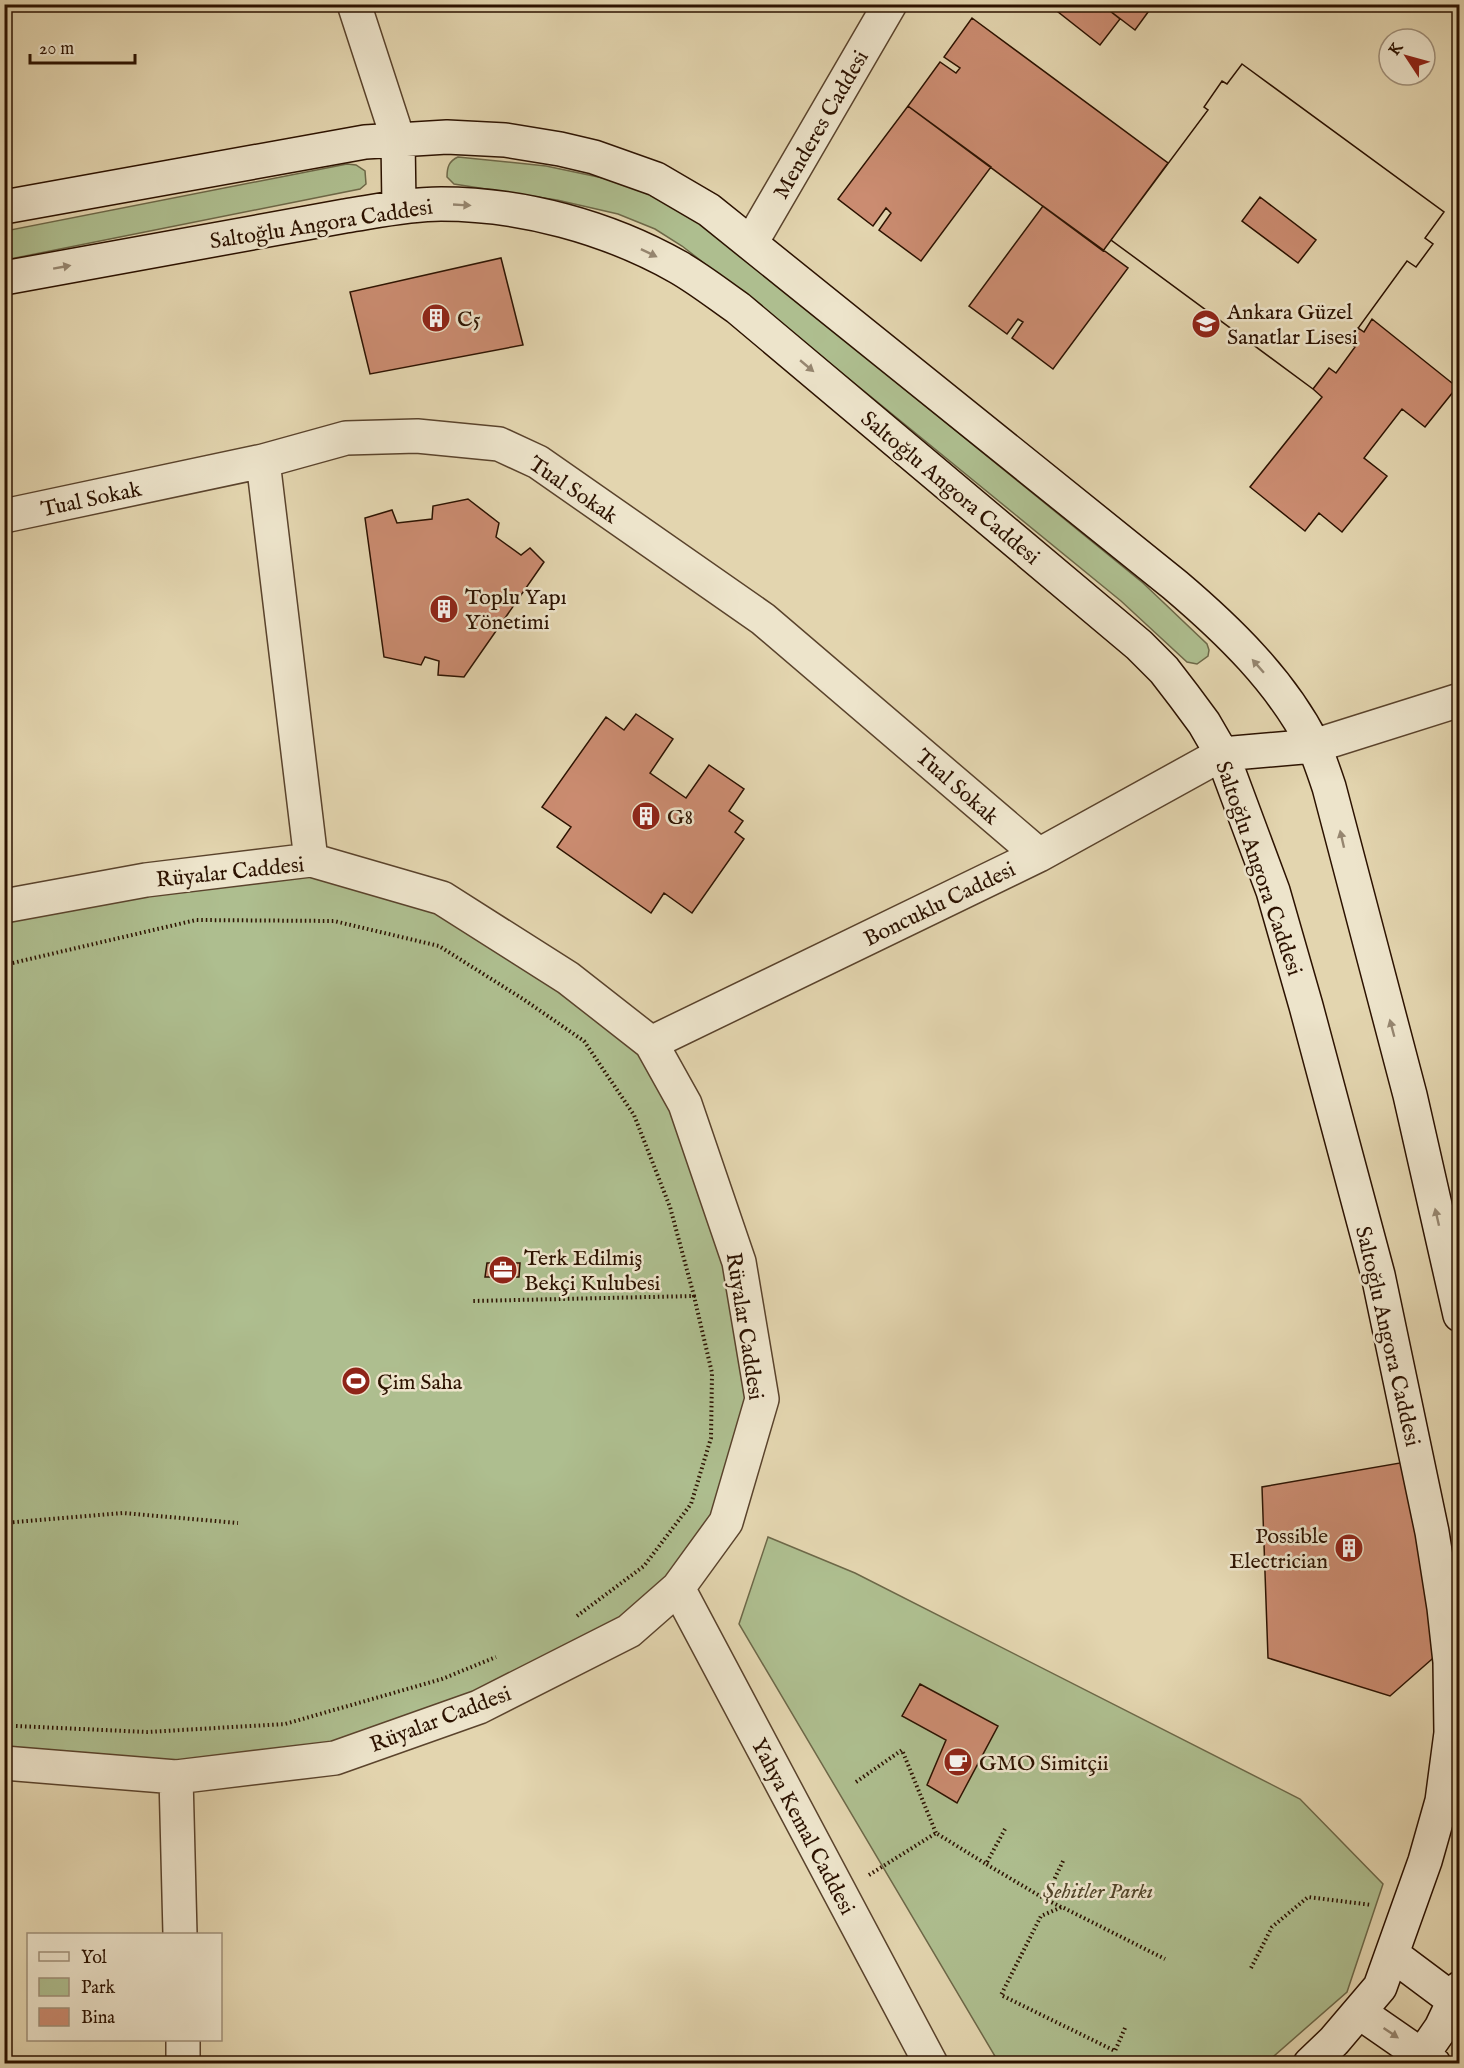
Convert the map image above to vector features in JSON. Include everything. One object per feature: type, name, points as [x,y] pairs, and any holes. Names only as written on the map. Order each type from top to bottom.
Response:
[{"type":"street","points":[[354,4],[398,139],[399,207]]},
{"type":"street","name":"Menderes Caddesi","points":[[751,243],[890,4]]},
{"type":"street","points":[[4,207],[365,142],[447,137],[505,140],[594,157],[656,179],[710,210],[1209,614],[1287,702],[1314,746],[1329,786],[1410,1095],[1460,1315]]},
{"type":"street","name":"Saltoğlu Angora Caddesi","points":[[4,278],[399,207],[438,204],[468,205],[545,216],[616,237],[678,267],[747,316],[1139,645],[1164,670],[1204,723],[1222,754],[1273,891],[1378,1275],[1432,1532],[1450,1662],[1451,1733],[1442,1801],[1409,1908],[1380,1987],[1334,2041],[1310,2064]]},
{"type":"street","name":"Tual Sokak","points":[[4,516],[263,461],[346,438],[417,436],[500,444],[537,462],[763,619],[1039,855]]},
{"type":"street","points":[[263,461],[311,860]]},
{"type":"street","points":[[1222,754],[1314,746],[1460,700]]},
{"type":"street","name":"Boncuklu Caddesi","points":[[651,1043],[1039,855],[1222,754]]},
{"type":"street","name":"Rüyalar Caddesi","points":[[4,906],[146,880],[311,860],[442,898],[568,978],[651,1043],[685,1104],[739,1262],[762,1399],[726,1522],[678,1588],[629,1631],[479,1707],[334,1758],[176,1777],[4,1763]]},
{"type":"street","name":"Yahya Kemal Caddesi","points":[[678,1588],[931,2064]]},
{"type":"street","points":[[176,1777],[180,1933]]},
{"type":"street","points":[[1359,2012],[1425,2061],[1458,1998],[1392,1955]]},
{"type":"street","points":[[183,2041],[183,2064]]},
{"type":"path","points":[[4,965],[196,920],[334,921],[439,946],[584,1041],[634,1115],[670,1208],[712,1373],[711,1438],[691,1504],[644,1566],[577,1616]]},
{"type":"path","points":[[473,1301],[694,1296]]},
{"type":"path","points":[[4,1523],[123,1513],[238,1523]]},
{"type":"path","points":[[4,1726],[147,1732],[285,1724],[442,1679],[505,1653]]},
{"type":"path","points":[[856,1782],[902,1750],[936,1833],[1045,1899],[1165,1959]]},
{"type":"path","points":[[986,1864],[1005,1828]]},
{"type":"path","points":[[840,1893],[936,1833]]},
{"type":"path","points":[[1045,1899],[1064,1861]]},
{"type":"path","points":[[1251,1968],[1272,1927],[1308,1897],[1409,1908]]},
{"type":"path","points":[[1062,1907],[1041,1916],[1001,1995],[1115,2051],[1125,2028]]},
{"type":"green space","points":[[458,157],[546,166],[603,178],[630,186],[666,202],[702,224],[1143,583],[1207,644],[1208,656],[1197,664],[1187,662],[1121,601],[777,320],[682,246],[655,229],[618,214],[557,200],[454,184],[447,177],[447,170],[451,162]]},
{"type":"green space","points":[[347,164],[356,165],[365,171],[366,184],[360,189],[5,260],[5,231]]},
{"type":"green space","points":[[311,860],[442,898],[568,978],[685,1104],[762,1399],[726,1522],[629,1631],[335,1758],[5,1763],[5,906]]},
{"type":"green space","name":"Şehitler Parkı","points":[[768,1537],[855,1573],[1300,1799],[1383,1884],[1347,1992],[1266,2063],[999,2063],[739,1624]]},
{"type":"building","points":[[1048,4],[1101,4],[1120,19],[1100,45]]},
{"type":"building","points":[[1101,4],[1154,4],[1135,30]]},
{"type":"building","points":[[972,18],[1168,163],[1103,251],[908,106],[940,62],[956,73],[960,68],[944,57]]},
{"type":"building","points":[[1242,64],[1444,212],[1425,238],[1433,244],[1416,267],[1407,261],[1348,342],[1355,347],[1336,373],[1329,368],[1313,389],[1111,240],[1208,110],[1204,107],[1222,81],[1227,84]],"holes":[[[1260,197],[1316,240],[1298,263],[1242,221]]]},
{"type":"building","points":[[1242,64],[1444,212],[1425,238],[1433,244],[1416,267],[1407,261],[1348,342],[1355,347],[1336,373],[1329,368],[1313,389],[1111,240],[1208,110],[1204,107],[1222,81],[1227,84]]},
{"type":"building","points":[[908,106],[991,167],[921,261],[879,230],[891,213],[886,208],[873,226],[838,199]]},
{"type":"building","points":[[1043,206],[1128,268],[1053,369],[1012,338],[1023,322],[1018,319],[1007,334],[969,306]]},
{"type":"building","name":"C5","points":[[501,258],[523,345],[370,374],[350,292]]},
{"type":"building","points":[[1372,319],[1457,387],[1425,427],[1402,409],[1364,458],[1387,476],[1342,532],[1319,513],[1305,531],[1250,487],[1322,397],[1313,389],[1329,368],[1336,373],[1355,347],[1348,342],[1358,328],[1364,332]]},
{"type":"building","name":"Toplu Yapı Yönetimi","points":[[468,499],[499,523],[496,537],[521,555],[530,548],[544,562],[464,677],[438,675],[439,661],[425,657],[421,665],[384,657],[365,518],[392,510],[397,523],[432,519],[433,506]]},
{"type":"building","name":"G8","points":[[636,714],[673,739],[650,773],[686,798],[709,765],[744,789],[729,811],[743,821],[735,832],[744,839],[692,913],[664,893],[651,913],[557,847],[571,827],[542,807],[606,717],[624,730]]},
{"type":"building","name":"Terk Edilmiş Bekçi Kulubesi","points":[[487,1263],[520,1263],[519,1277],[485,1277]]},
{"type":"building","name":"Possible Electrician","points":[[1417,1460],[1448,1645],[1390,1696],[1268,1658],[1262,1487]]},
{"type":"building","name":"GMO Simitçii","points":[[920,1684],[998,1726],[957,1803],[927,1785],[946,1740],[902,1716]]},
{"type":"place","name":"C5","points":[[436,318]]},
{"type":"place","name":"Ankara Güzel Sanatlar Lisesi","points":[[1206,324]]},
{"type":"place","name":"Toplu Yapı Yönetimi","points":[[444,609]]},
{"type":"place","name":"G8","points":[[646,816]]},
{"type":"place","name":"Terk Edilmiş Bekçi Kulubesi","points":[[503,1270]]},
{"type":"place","name":"Çim Saha","points":[[356,1381]]},
{"type":"place","name":"Possible Electrician","points":[[1349,1548]]},
{"type":"place","name":"GMO Simitçii","points":[[958,1762]]}]
